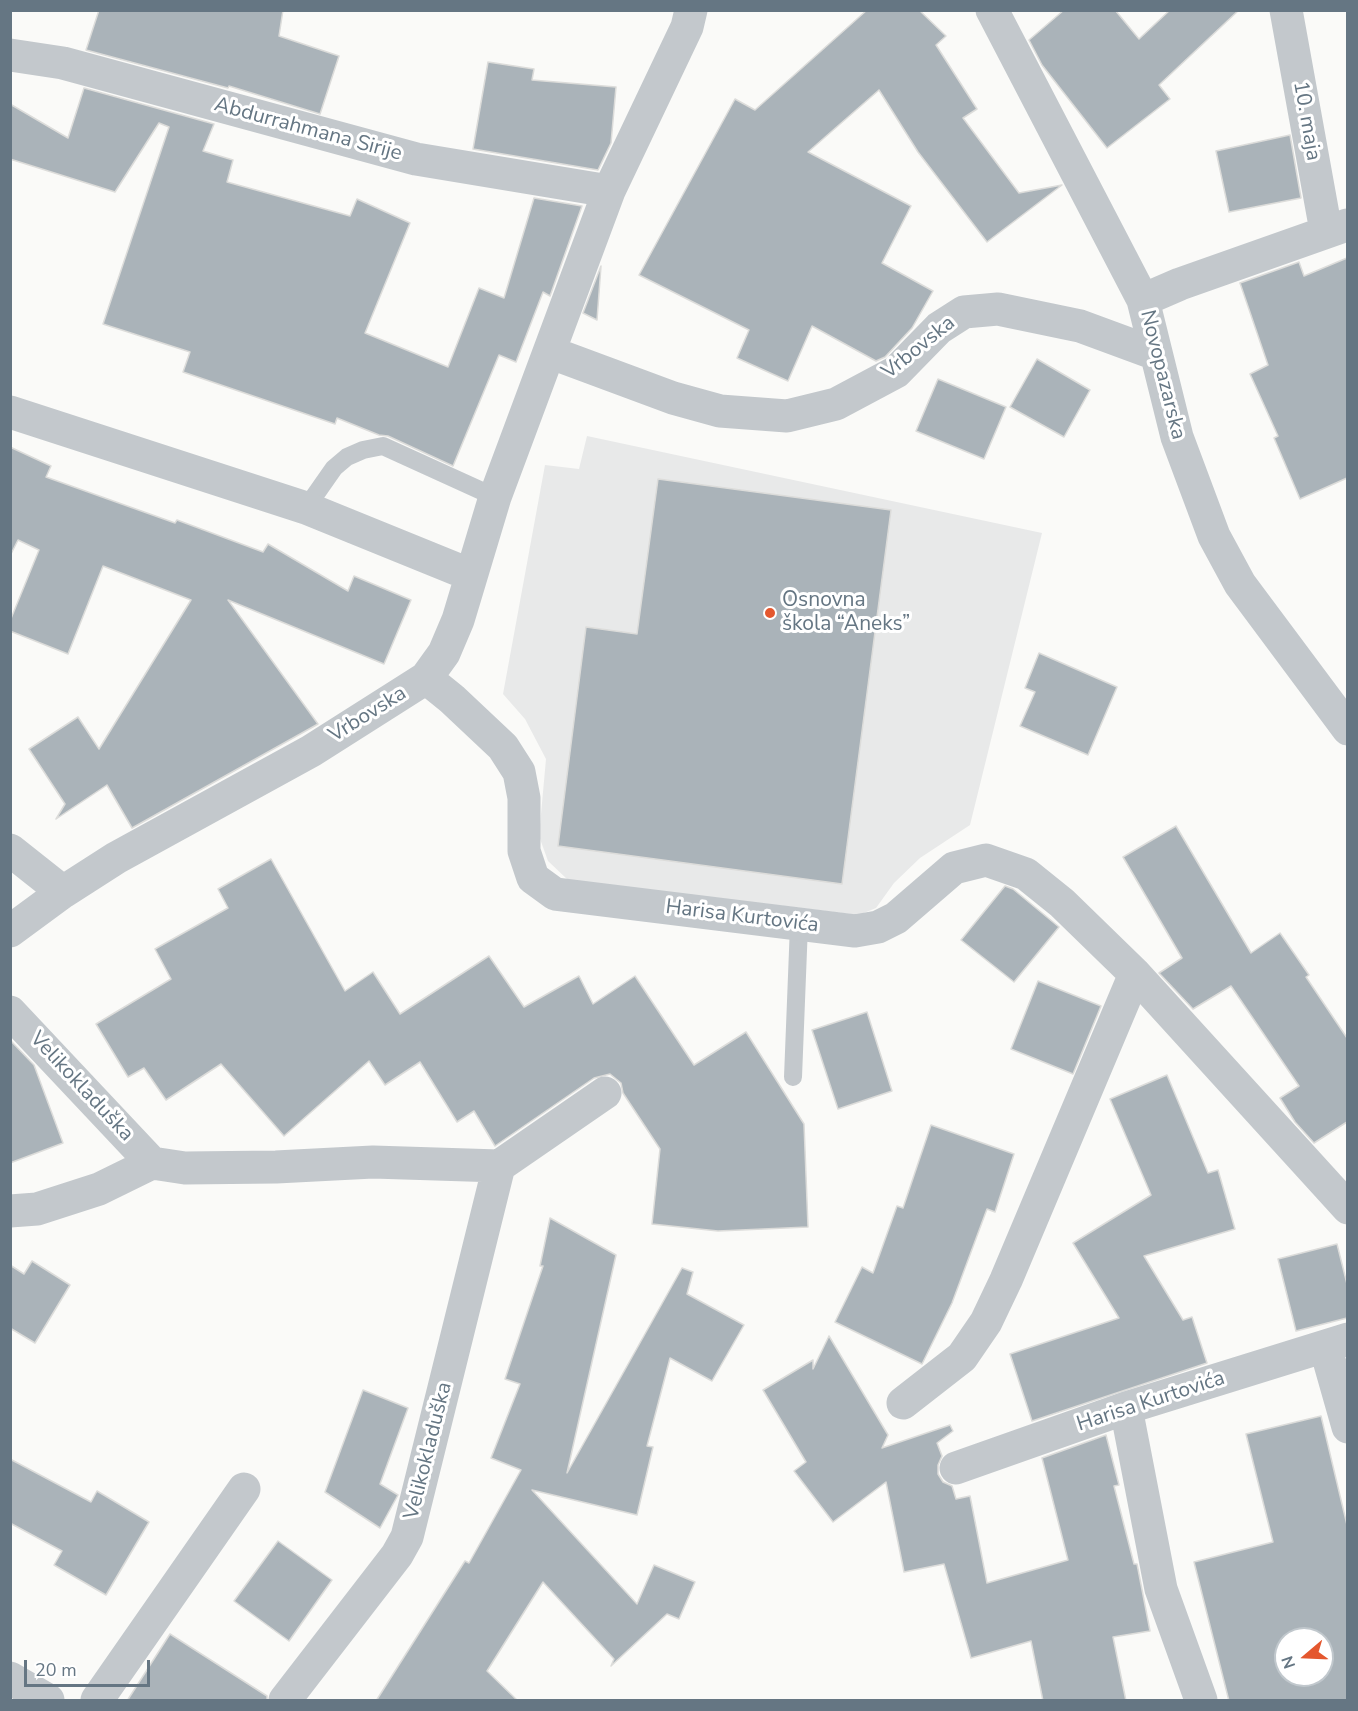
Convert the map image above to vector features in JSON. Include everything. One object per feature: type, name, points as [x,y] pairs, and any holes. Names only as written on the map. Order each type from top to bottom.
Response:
[{"type":"street","name":"Vrbovska","points":[[10,931],[63,892],[116,858],[311,751],[384,707],[426,678],[444,653],[458,620],[495,496],[609,191],[687,27],[691,10]]},
{"type":"street","name":"Novopazarska","points":[[992,10],[1143,300],[1177,437],[1214,536],[1240,584],[1347,729]]},
{"type":"street","name":"10. maja","points":[[1143,300],[1337,228],[1286,10]]},
{"type":"street","name":"Abdurrahmana Sirije","points":[[10,55],[63,63],[416,159],[609,191]]},
{"type":"street","name":"Vrbovska","points":[[549,352],[673,398],[720,411],[787,416],[836,404],[896,372],[939,328],[964,312],[998,309],[1080,326],[1156,354]]},
{"type":"street","points":[[10,412],[306,508],[471,575]]},
{"type":"street","name":"Harisa Kurtovića","points":[[426,678],[503,747],[519,772],[524,798],[524,851],[533,878],[555,894],[855,931],[878,927],[896,918],[954,868],[986,860],[1026,874],[1062,903],[1135,974],[1347,1208]]},
{"type":"street","points":[[10,850],[63,892]]},
{"type":"street","points":[[903,1403],[962,1357],[986,1322],[1006,1280],[1135,974]]},
{"type":"street","name":"Velikokladuška","points":[[10,1012],[152,1163],[99,1189],[37,1209],[10,1211]]},
{"type":"street","points":[[152,1163],[185,1168],[276,1167],[373,1162],[499,1166],[605,1093]]},
{"type":"street","name":"Velikokladuška","points":[[285,1701],[397,1555],[407,1537],[499,1166]]},
{"type":"street","points":[[1336,1342],[1347,1427]]},
{"type":"street","name":"Harisa Kurtovića","points":[[956,1468],[1126,1408],[1336,1342]]},
{"type":"street","points":[[1126,1408],[1161,1588],[1201,1701]]},
{"type":"street","points":[[98,1701],[244,1489]]},
{"type":"street","points":[[10,1678],[48,1701]]},
{"type":"lane","points":[[306,508],[341,463],[363,450],[383,446],[495,496]]},
{"type":"lane","points":[[793,1077],[799,925]]},
{"type":"shaded area","name":"Osnovna škola “Aneks”","points":[[587,436],[1042,533],[970,825],[920,858],[894,883],[876,908],[859,915],[568,880],[548,861],[539,836],[546,759],[525,719],[503,694],[545,465],[579,469]]},
{"type":"building","points":[[99,10],[283,10],[279,36],[339,56],[320,114],[229,86],[228,88],[86,50]]},
{"type":"building","points":[[867,10],[919,10],[946,36],[936,45],[977,109],[963,118],[1019,193],[1062,185],[987,242],[918,152],[879,90],[808,152],[911,206],[882,263],[933,291],[912,328],[885,357],[876,361],[812,326],[788,381],[737,358],[749,330],[639,275],[735,99],[755,110]]},
{"type":"building","points":[[1064,10],[1115,10],[1139,39],[1170,10],[1239,10],[1159,85],[1170,99],[1107,148],[1042,65],[1029,40]]},
{"type":"building","points":[[488,62],[534,69],[532,80],[616,87],[611,143],[598,170],[473,149]]},
{"type":"building","points":[[84,88],[214,124],[203,151],[233,160],[227,182],[350,216],[357,199],[410,223],[365,333],[448,367],[479,288],[504,298],[534,198],[582,206],[550,296],[543,292],[516,362],[499,355],[453,466],[388,436],[379,435],[337,418],[335,424],[183,372],[190,352],[103,324],[169,127],[159,123],[115,192],[10,159],[10,104],[68,138]]},
{"type":"building","points":[[1290,135],[1301,198],[1229,212],[1216,151]]},
{"type":"building","points":[[1347,258],[1347,478],[1300,499],[1274,438],[1278,436],[1250,374],[1268,365],[1240,283],[1299,262],[1304,276]]},
{"type":"building","points":[[601,266],[597,320],[583,313]]},
{"type":"building","points":[[1037,359],[1090,390],[1064,437],[1010,407]]},
{"type":"building","points":[[938,379],[1006,407],[984,459],[916,431]]},
{"type":"building","points":[[10,447],[51,466],[46,477],[175,523],[177,520],[263,552],[268,544],[348,591],[354,576],[411,600],[384,664],[228,600],[318,724],[132,828],[107,785],[56,819],[65,804],[29,749],[78,717],[99,749],[191,600],[103,566],[68,654],[10,631],[10,621],[39,550],[18,540],[10,556]]},
{"type":"building","points":[[658,479],[891,510],[842,884],[558,846],[586,627],[637,634]]},
{"type":"building","points":[[1039,653],[1117,687],[1088,755],[1020,726],[1035,692],[1025,688]]},
{"type":"building","points":[[1176,826],[1251,953],[1280,933],[1309,975],[1306,977],[1347,1038],[1347,1122],[1314,1143],[1295,1122],[1280,1098],[1299,1086],[1231,986],[1193,1009],[1159,973],[1182,958],[1123,857]]},
{"type":"building","points":[[271,859],[345,991],[373,972],[400,1014],[489,956],[524,1007],[579,976],[593,1004],[635,976],[694,1065],[746,1032],[804,1124],[808,1227],[718,1231],[652,1224],[660,1149],[623,1093],[621,1083],[610,1074],[594,1078],[495,1146],[474,1111],[457,1122],[420,1062],[385,1085],[369,1061],[284,1136],[221,1064],[166,1100],[144,1068],[128,1077],[96,1024],[171,979],[155,949],[228,908],[218,889]]},
{"type":"building","points":[[1005,886],[1013,889],[1059,927],[1014,982],[961,940]]},
{"type":"building","points":[[1038,981],[1101,1006],[1073,1074],[1011,1049]]},
{"type":"building","points":[[867,1012],[892,1091],[838,1109],[812,1030]]},
{"type":"building","points":[[10,1040],[34,1065],[63,1143],[10,1163]]},
{"type":"building","points":[[1167,1075],[1208,1173],[1218,1170],[1235,1229],[1144,1256],[1183,1320],[1192,1317],[1207,1363],[1032,1421],[1010,1354],[1119,1318],[1073,1243],[1151,1195],[1110,1099]]},
{"type":"building","points":[[931,1125],[1014,1154],[995,1212],[987,1209],[952,1303],[922,1364],[835,1322],[862,1267],[873,1273],[897,1206],[903,1208]]},
{"type":"building","points":[[550,1218],[616,1255],[567,1473],[682,1268],[693,1272],[687,1294],[744,1325],[712,1381],[670,1358],[647,1446],[653,1447],[637,1515],[532,1490],[637,1604],[654,1565],[695,1582],[679,1619],[667,1614],[611,1666],[614,1659],[543,1582],[487,1671],[518,1701],[376,1701],[465,1561],[469,1563],[521,1470],[491,1458],[520,1384],[505,1379],[543,1266],[540,1266]]},
{"type":"building","points":[[1337,1244],[1347,1284],[1347,1318],[1296,1331],[1278,1259]]},
{"type":"building","points":[[32,1261],[70,1285],[35,1343],[10,1328],[10,1265],[24,1274]]},
{"type":"building","points":[[829,1336],[888,1435],[882,1448],[950,1425],[953,1431],[937,1443],[942,1456],[938,1465],[938,1474],[943,1482],[952,1486],[956,1499],[970,1496],[987,1583],[1068,1560],[1042,1458],[1106,1435],[1119,1485],[1114,1486],[1134,1564],[1137,1564],[1150,1631],[1113,1637],[1126,1701],[1043,1701],[1031,1641],[971,1658],[944,1564],[904,1572],[886,1482],[833,1522],[794,1471],[806,1462],[763,1390],[813,1360],[813,1369]]},
{"type":"building","points":[[363,1390],[408,1408],[380,1484],[398,1495],[380,1528],[325,1492]]},
{"type":"building","points":[[1321,1416],[1347,1525],[1347,1701],[1229,1701],[1194,1562],[1273,1542],[1246,1434]]},
{"type":"building","points":[[10,1459],[91,1502],[97,1491],[149,1522],[106,1595],[54,1565],[62,1551],[10,1523]]},
{"type":"building","points":[[278,1541],[332,1580],[289,1641],[234,1601]]},
{"type":"building","points":[[170,1634],[267,1696],[267,1701],[127,1701]]},
{"type":"place","name":"Osnovna škola “Aneks”","points":[[770,613]]}]
